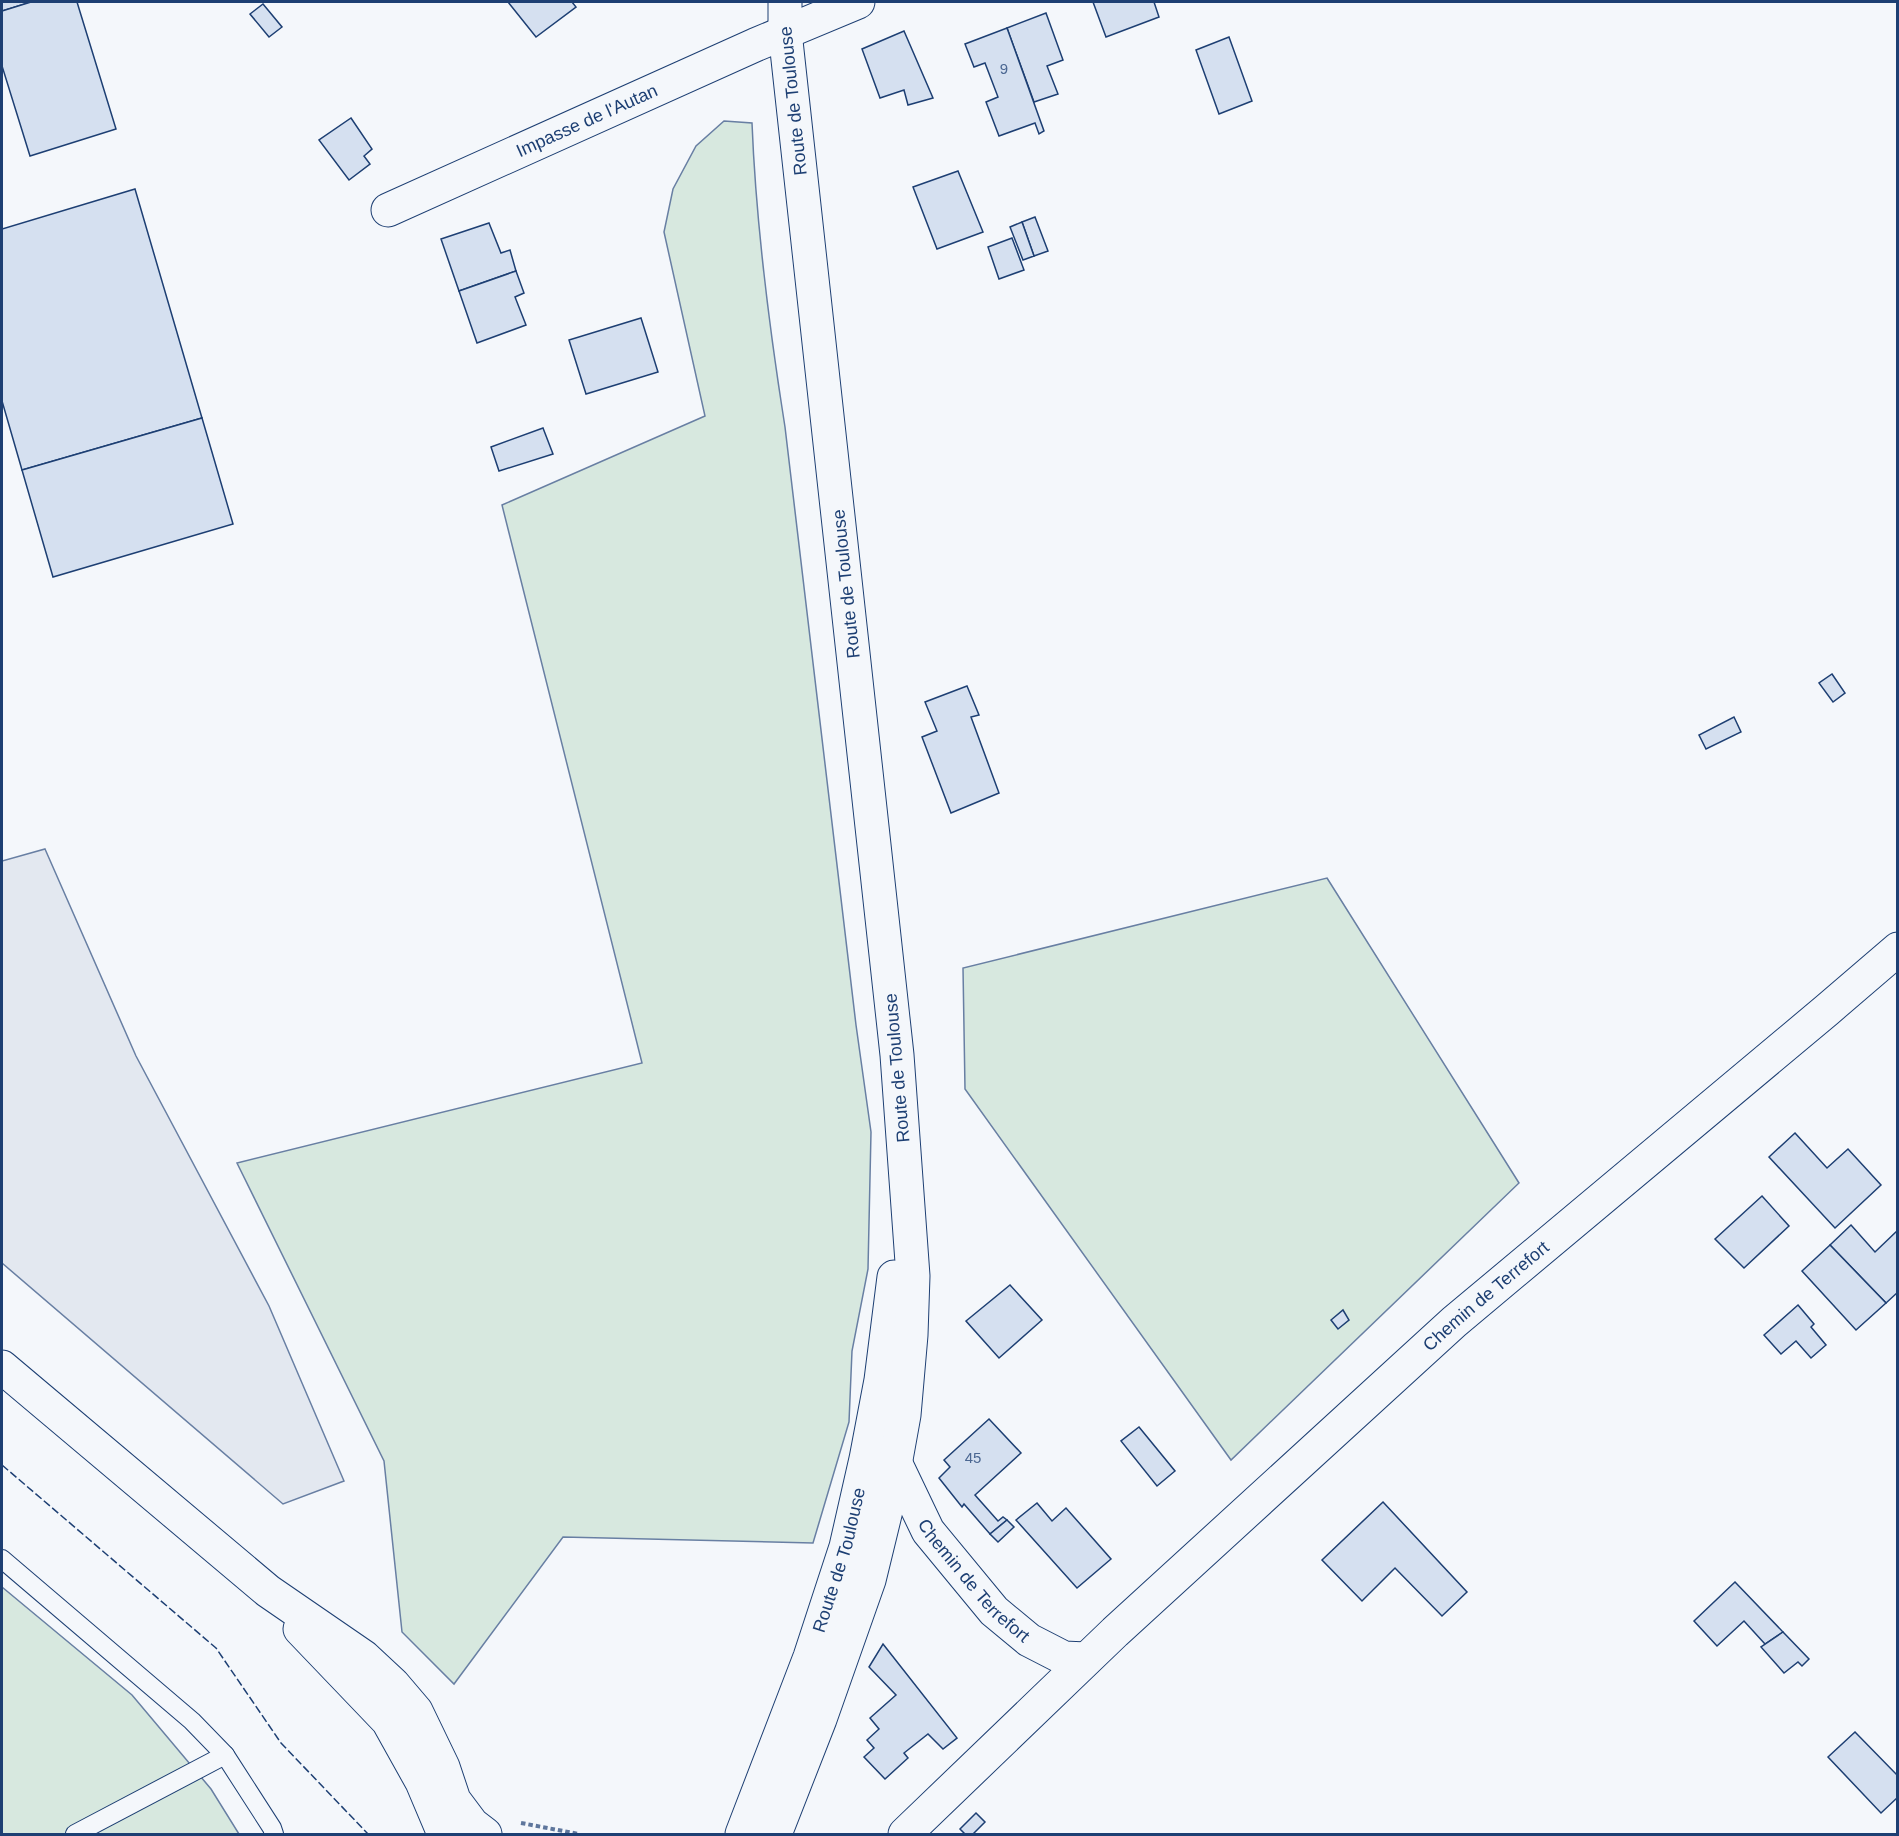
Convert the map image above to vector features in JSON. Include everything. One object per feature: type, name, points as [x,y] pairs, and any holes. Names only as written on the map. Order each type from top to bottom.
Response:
[{"type":"main road","name":"Impasse de l'Autan","points":[[388,210],[785,17],[858,2]]},
{"type":"main road","name":"Route de Toulouse","points":[[776,1834],[828,1699],[866,1590],[889,1498],[904,1415],[911,1335],[913,1276],[896,1043],[785,17]]},
{"type":"main road","name":"Chemin de Terrefort","points":[[905,1834],[1086,1659],[1455,1322],[1898,949]]},
{"type":"main road","name":"Route de Toulouse","points":[[742,1834],[810,1657],[846,1547],[881,1380],[905,1168]]},
{"type":"main road","points":[[2,1367],[268,1591],[364,1657],[393,1684],[416,1711],[443,1767],[454,1800],[472,1824],[500,1828]]},
{"type":"main road","name":"Chemin de Terrefort","points":[[896,1462],[928,1531],[994,1611],[1029,1640],[1064,1658],[1086,1659]]},
{"type":"main road","points":[[268,1591],[295,1624],[387,1721],[422,1782],[444,1834]]},
{"type":"lane","points":[[2,1559],[192,1721],[225,1755],[274,1834]]},
{"type":"lane","points":[[75,1834],[225,1755]]},
{"type":"path","points":[[500,1828],[579,1834]]},
{"type":"shaded area","points":[[724,121],[752,123],[764,275],[785,427],[856,1025],[871,1132],[868,1269],[852,1351],[849,1422],[813,1543],[563,1537],[454,1684],[402,1632],[384,1461],[237,1163],[642,1063],[502,505],[705,416],[664,232],[673,189],[696,146]]},
{"type":"shaded area","points":[[45,849],[136,1056],[269,1306],[344,1481],[283,1504],[2,1263],[2,861]]},
{"type":"shaded area","points":[[1327,878],[1519,1183],[1231,1460],[965,1089],[963,968]]},
{"type":"shaded area","points":[[2,1587],[132,1695],[211,1789],[239,1834],[2,1834]]},
{"type":"building","points":[[2,2],[31,2],[2,11]]},
{"type":"building","points":[[31,2],[77,2],[116,129],[30,156],[2,66],[2,11]]},
{"type":"building","points":[[508,2],[572,2],[576,7],[536,37]]},
{"type":"building","points":[[1093,2],[1154,2],[1159,17],[1106,37]]},
{"type":"building","points":[[263,4],[282,27],[269,37],[250,14]]},
{"type":"building","points":[[1046,13],[1063,60],[1047,66],[1058,94],[1034,102],[1007,28]]},
{"type":"building","points":[[1007,28],[1044,131],[1039,134],[1035,123],[999,136],[986,102],[998,97],[985,63],[974,67],[965,44]]},
{"type":"building","points":[[904,31],[933,98],[908,105],[904,90],[880,98],[862,49]]},
{"type":"building","points":[[1229,37],[1252,101],[1219,114],[1196,50]]},
{"type":"building","points":[[351,118],[372,149],[364,156],[370,164],[349,180],[319,140]]},
{"type":"building","points":[[958,171],[983,232],[937,249],[913,187]]},
{"type":"building","points":[[135,189],[202,418],[22,470],[2,401],[2,229]]},
{"type":"building","points":[[1035,217],[1048,251],[1034,256],[1022,222]]},
{"type":"building","points":[[1022,222],[1034,256],[1023,260],[1010,227]]},
{"type":"building","points":[[489,223],[501,253],[510,250],[516,271],[459,291],[441,239]]},
{"type":"building","points":[[1012,238],[1024,270],[999,279],[988,247]]},
{"type":"building","points":[[516,271],[524,293],[515,297],[526,325],[477,343],[459,291]]},
{"type":"building","points":[[641,318],[658,372],[586,394],[569,340]]},
{"type":"building","points":[[202,418],[233,524],[53,577],[22,470]]},
{"type":"building","points":[[543,428],[553,454],[499,471],[491,447]]},
{"type":"building","points":[[1832,674],[1845,693],[1833,702],[1819,683]]},
{"type":"building","points":[[967,686],[979,715],[971,717],[999,793],[951,813],[922,737],[937,731],[925,702]]},
{"type":"building","points":[[1734,717],[1741,732],[1706,749],[1699,735]]},
{"type":"building","points":[[1795,1133],[1827,1168],[1848,1149],[1881,1185],[1835,1228],[1769,1157]]},
{"type":"building","points":[[1762,1196],[1789,1226],[1744,1268],[1715,1239]]},
{"type":"building","points":[[1851,1225],[1875,1252],[1898,1230],[1898,1292],[1886,1303],[1830,1245]]},
{"type":"building","points":[[1830,1245],[1886,1303],[1856,1330],[1802,1271]]},
{"type":"building","points":[[1010,1285],[1042,1320],[999,1358],[966,1321]]},
{"type":"building","points":[[1798,1305],[1814,1324],[1811,1327],[1826,1345],[1811,1358],[1796,1341],[1781,1354],[1764,1335]]},
{"type":"building","points":[[1343,1310],[1349,1320],[1338,1329],[1331,1320]]},
{"type":"building","points":[[989,1419],[1021,1453],[975,1495],[998,1521],[1003,1517],[1007,1520],[990,1534],[964,1504],[962,1507],[939,1478],[950,1467],[944,1460]]},
{"type":"building","points":[[1139,1427],[1175,1471],[1157,1486],[1121,1441]]},
{"type":"building","points":[[1383,1502],[1467,1592],[1442,1616],[1395,1568],[1362,1601],[1322,1560]]},
{"type":"building","points":[[1037,1503],[1052,1521],[1066,1508],[1111,1559],[1077,1588],[1016,1520]]},
{"type":"building","points":[[1007,1520],[1014,1527],[998,1542],[990,1534]]},
{"type":"building","points":[[1735,1582],[1783,1632],[1765,1644],[1744,1621],[1717,1646],[1694,1621]]},
{"type":"building","points":[[1783,1632],[1809,1659],[1802,1666],[1798,1662],[1784,1673],[1761,1647]]},
{"type":"building","points":[[883,1644],[957,1738],[943,1749],[928,1734],[904,1753],[908,1758],[885,1779],[864,1757],[874,1748],[867,1740],[879,1729],[870,1718],[896,1695],[869,1667]]},
{"type":"building","points":[[1855,1732],[1898,1776],[1898,1797],[1881,1813],[1828,1757]]},
{"type":"building","points":[[976,1813],[985,1822],[973,1834],[965,1834],[960,1829]]},
{"type":"fence","points":[[2,1465],[216,1648],[281,1743],[368,1834]]}]
